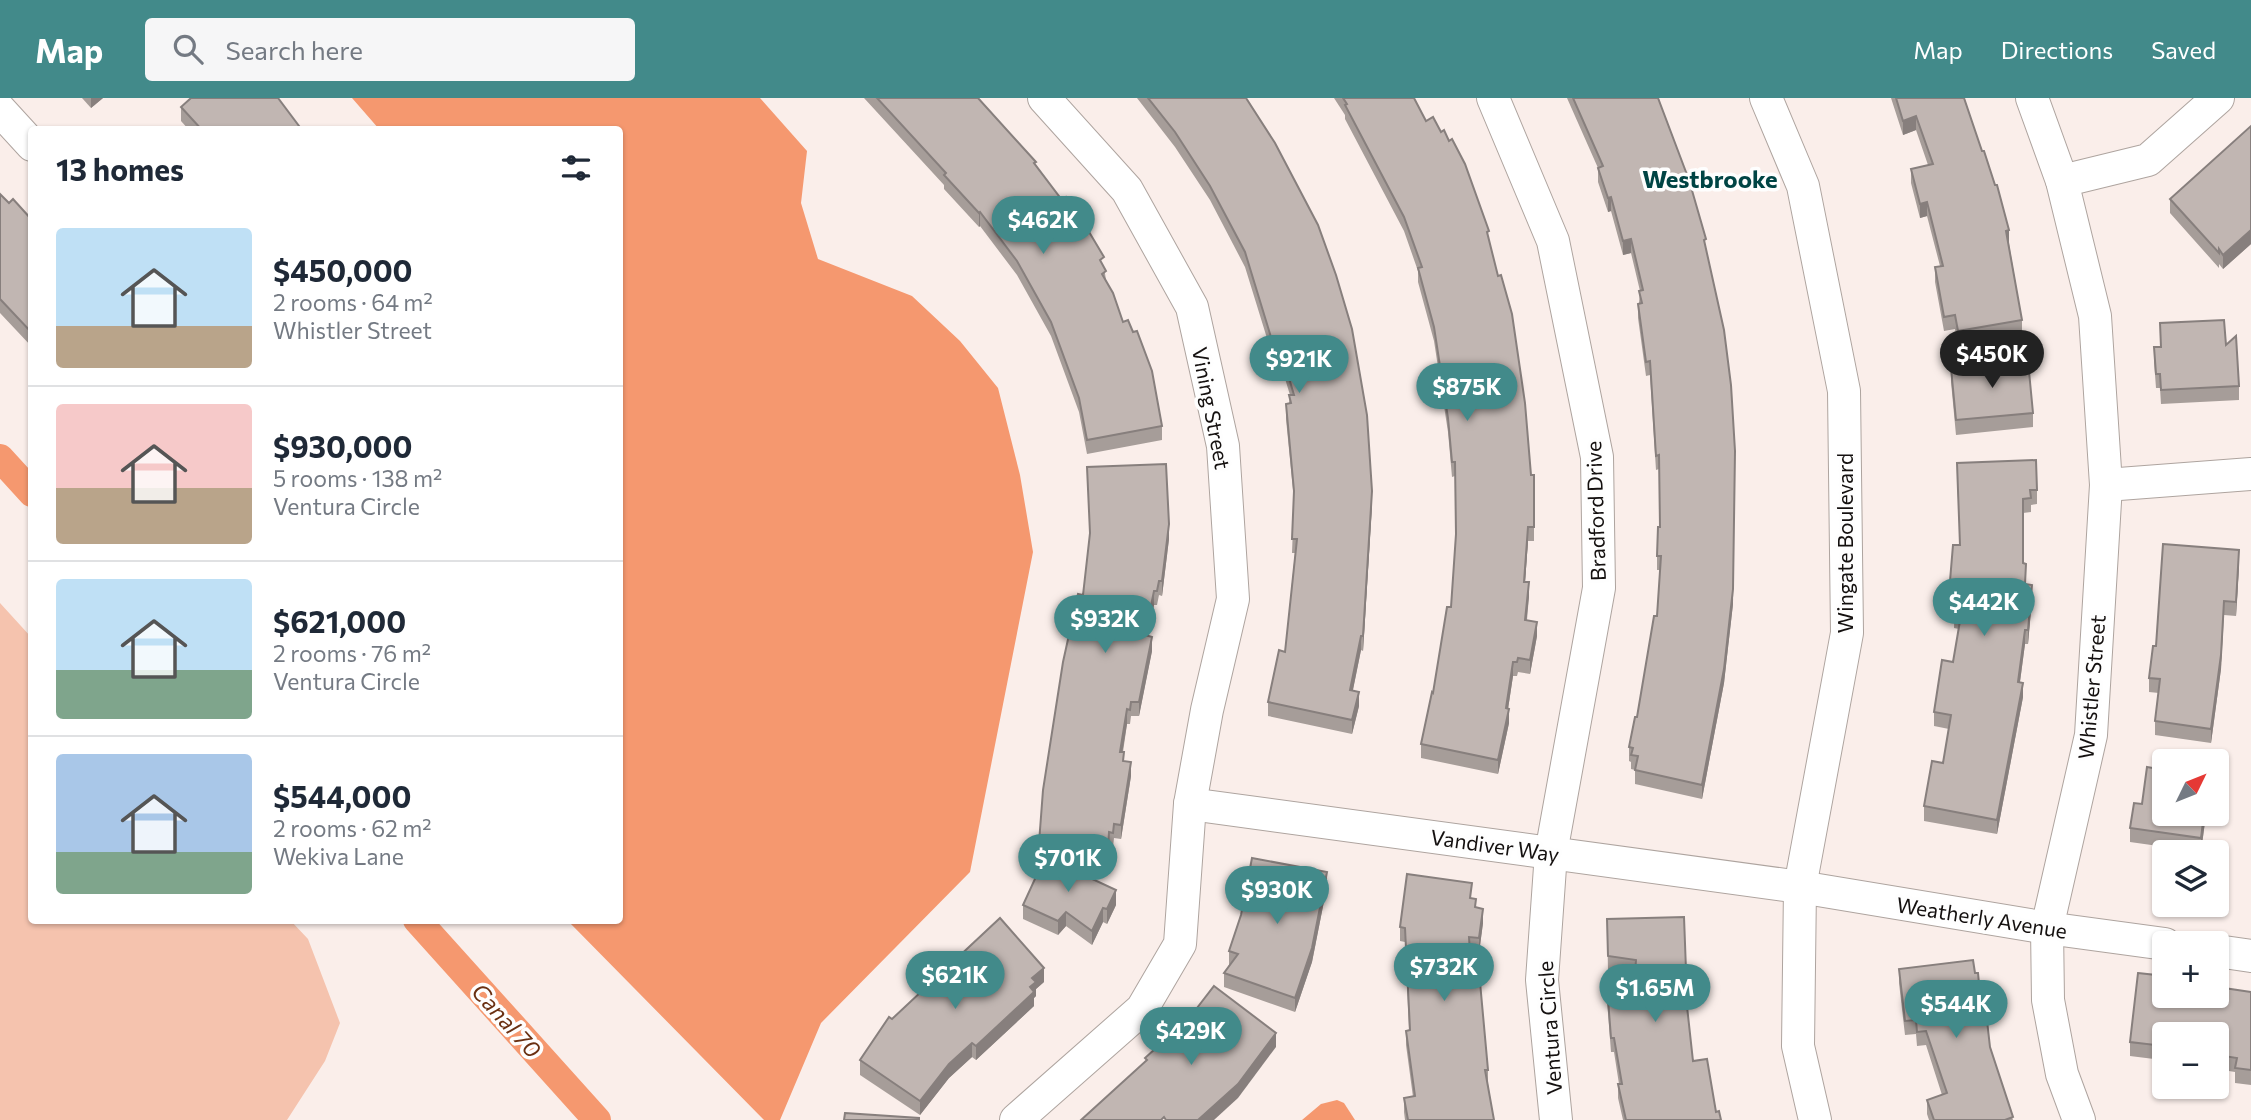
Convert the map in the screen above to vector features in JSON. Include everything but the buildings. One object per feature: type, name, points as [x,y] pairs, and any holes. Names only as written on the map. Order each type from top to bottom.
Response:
[{"type":"street","name":"Vining Street","points":[[1044,98],[1127,190],[1192,307],[1223,446],[1233,599],[1207,710],[1190,804]]},
{"type":"street","name":"Bradford Drive","points":[[1493,98],[1553,241],[1597,457],[1599,588],[1551,853]]},
{"type":"street","name":"Wingate Boulevard","points":[[1766,98],[1803,186],[1844,391],[1847,633],[1800,887],[1798,1046],[1815,1120]]},
{"type":"street","name":"Whistler Street","points":[[2032,98],[2062,181],[2095,316],[2106,485],[2091,735],[2047,928],[2048,1000],[2062,1074],[2079,1120]]},
{"type":"street","points":[[2062,181],[2148,160],[2218,98]]},
{"type":"street","points":[[0,110],[28,141]]},
{"type":"street","points":[[2106,485],[2251,474]]},
{"type":"street","name":"Vandiver Way","points":[[1190,804],[1800,887]]},
{"type":"street","points":[[1016,1120],[1142,1009],[1180,944],[1190,804]]},
{"type":"street","name":"Ventura Circle","points":[[1551,853],[1542,980],[1556,1120]]},
{"type":"street","name":"Weatherly Avenue","points":[[1800,887],[2047,928],[2152,942]]},
{"type":"street","points":[[2229,953],[2251,956]]},
{"type":"shaded area","points":[[352,98],[760,98],[807,151],[801,203],[818,259],[912,296],[960,341],[998,388],[1020,475],[1033,552],[970,872],[821,1023],[780,1120],[764,1120],[571,924],[623,924],[623,126],[376,126]]},
{"type":"shaded area","points":[[0,603],[28,634],[28,924],[294,924],[308,939],[340,1023],[325,1061],[287,1120],[0,1120]]},
{"type":"shaded area","points":[[1337,1100],[1344,1103],[1355,1120],[1302,1120],[1321,1104]]},
{"type":"waterway","name":"Canal 70","points":[[0,458],[28,489]]},
{"type":"waterway","name":"Canal 70","points":[[421,924],[597,1120]]},
{"type":"district","name":"Westbrooke","points":[[1710,178]]}]
